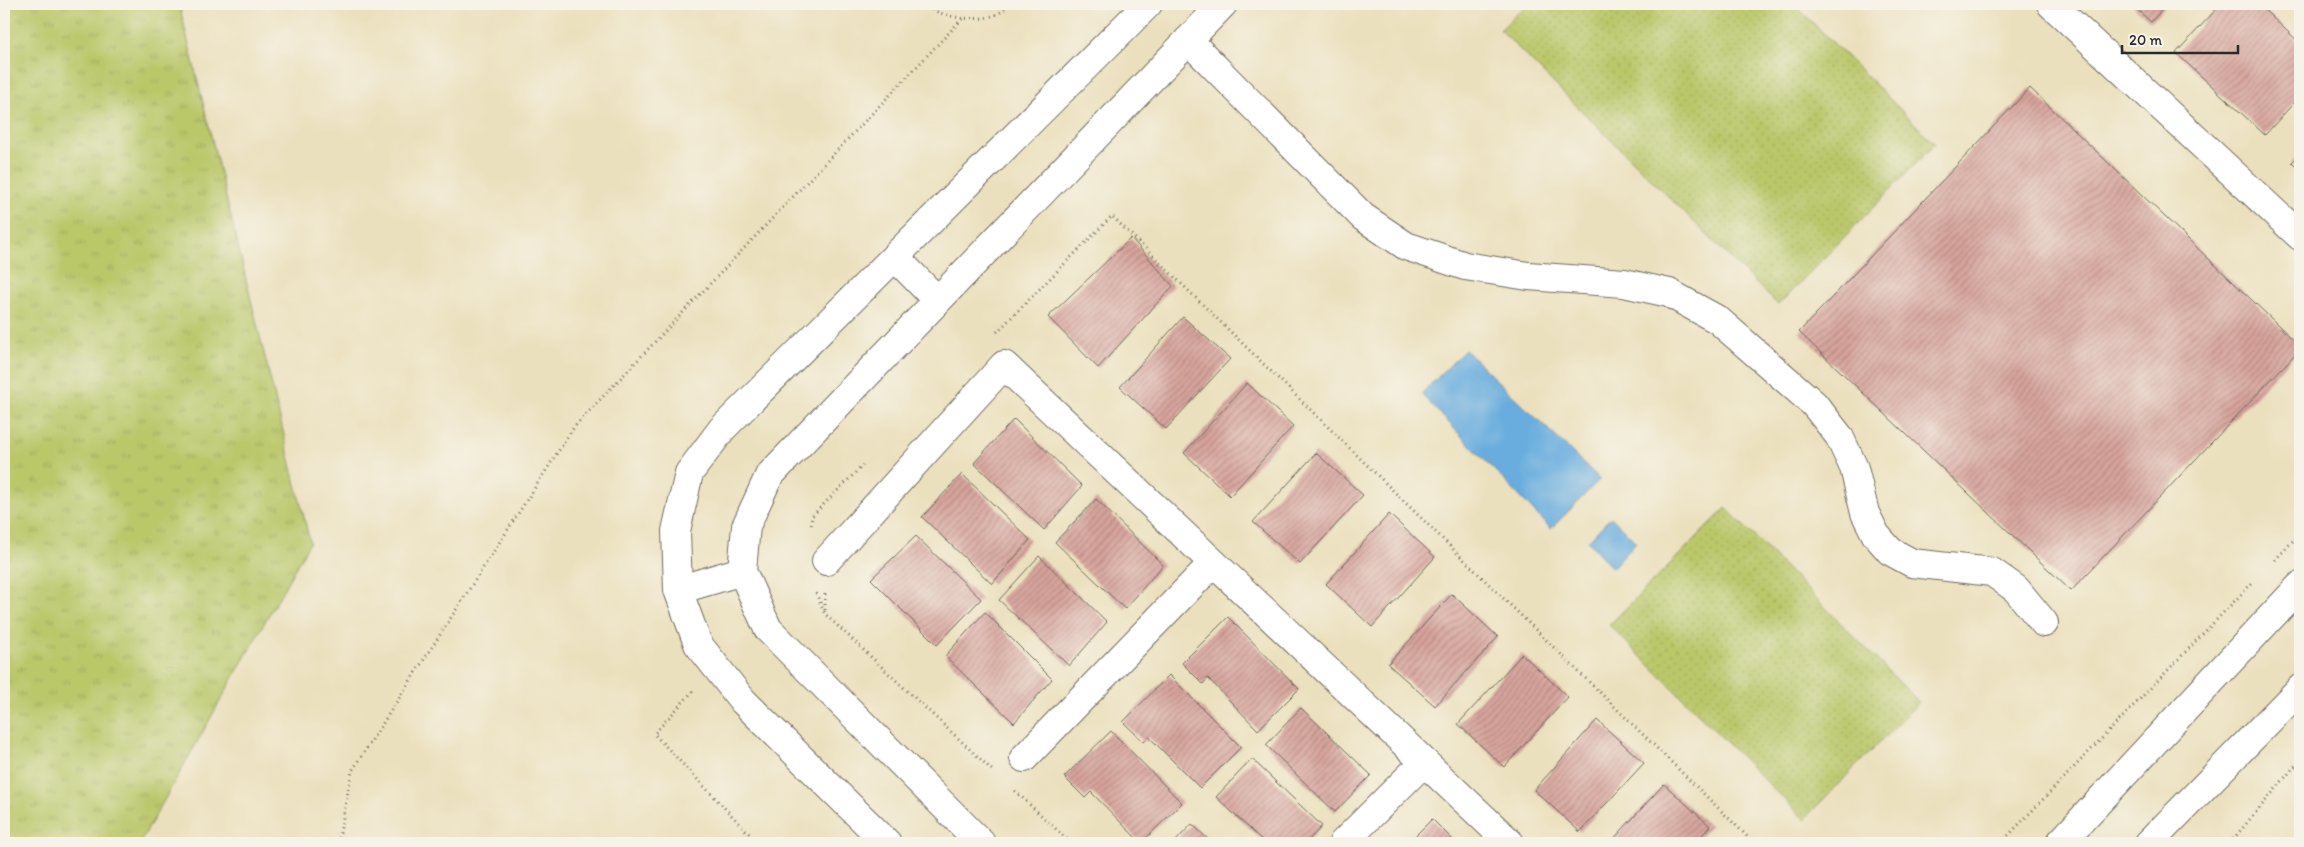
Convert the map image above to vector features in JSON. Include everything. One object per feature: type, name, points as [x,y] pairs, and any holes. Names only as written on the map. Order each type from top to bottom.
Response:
[{"type":"street","points":[[886,843],[743,701],[698,644],[678,590],[676,531],[689,472],[722,429],[1148,4]]},
{"type":"street","points":[[980,843],[768,630],[742,571],[746,526],[769,476],[1223,4]]},
{"type":"street","points":[[2051,4],[2300,236]]},
{"type":"street","points":[[1188,40],[1363,217],[1406,246],[1465,266],[1528,276],[1624,283],[1660,291],[1668,293],[1718,320],[1814,404],[1839,436],[1854,468],[1865,513],[1876,535],[1890,551],[1912,563],[1992,572],[2016,589],[2044,623]]},
{"type":"street","points":[[895,257],[937,300]]},
{"type":"street","points":[[826,561],[1004,365],[1510,843]]},
{"type":"street","points":[[1024,758],[1213,562]]},
{"type":"street","points":[[678,590],[742,571]]},
{"type":"street","points":[[2060,843],[2300,586]]},
{"type":"street","points":[[2149,843],[2300,689]]},
{"type":"street","points":[[1343,843],[1424,762]]},
{"type":"path","points":[[924,4],[932,11],[963,18],[994,15],[1011,4]]},
{"type":"path","points":[[338,843],[352,770],[574,427],[963,18]]},
{"type":"path","points":[[2273,561],[2300,533]]},
{"type":"path","points":[[2001,843],[2260,575]]},
{"type":"path","points":[[716,667],[654,734],[758,843]]},
{"type":"path","points":[[2230,843],[2300,760]]},
{"type":"green space","points":[[4,4],[179,4],[310,542],[140,843],[4,843]]},
{"type":"green space","points":[[1527,4],[1794,4],[1935,144],[1778,305],[1500,30]]},
{"type":"green space","points":[[1726,508],[1919,702],[1804,819],[1609,625]]},
{"type":"water","points":[[1465,350],[1600,479],[1551,529],[1421,394]]},
{"type":"water","points":[[1611,517],[1636,542],[1612,568],[1588,541]]},
{"type":"building","points":[[2131,4],[2167,4],[2151,22]]},
{"type":"building","points":[[2221,4],[2258,4],[2300,43],[2300,96],[2265,135],[2176,53]]},
{"type":"building","points":[[2030,88],[2300,346],[2300,349],[2071,591],[1799,332]]},
{"type":"building","points":[[2300,154],[2300,170],[2292,162]]},
{"type":"building","points":[[1131,238],[1173,286],[1098,368],[1048,317]]},
{"type":"building","points":[[1183,317],[1230,359],[1166,429],[1120,387]]},
{"type":"building","points":[[1247,383],[1293,426],[1230,496],[1184,453]]},
{"type":"building","points":[[1014,419],[1082,486],[1044,530],[974,463]]},
{"type":"building","points":[[1316,453],[1363,495],[1300,564],[1253,522]]},
{"type":"building","points":[[962,474],[1030,540],[992,584],[922,517]]},
{"type":"building","points":[[1096,499],[1163,565],[1125,609],[1055,542]]},
{"type":"building","points":[[1389,514],[1435,557],[1372,627],[1326,584]]},
{"type":"building","points":[[916,536],[981,599],[937,645],[871,579]]},
{"type":"building","points":[[1039,556],[1107,622],[1069,666],[999,600]]},
{"type":"building","points":[[1452,594],[1498,637],[1435,706],[1388,664]]},
{"type":"building","points":[[985,612],[1052,679],[1014,723],[945,656]]},
{"type":"building","points":[[1228,617],[1299,689],[1258,730],[1208,678],[1203,684],[1182,663]]},
{"type":"building","points":[[1522,654],[1568,697],[1504,767],[1458,724]]},
{"type":"building","points":[[1169,675],[1241,747],[1200,788],[1149,737],[1144,742],[1123,722]]},
{"type":"building","points":[[1301,708],[1371,775],[1335,812],[1266,745]]},
{"type":"building","points":[[1597,720],[1644,763],[1580,832],[1534,790]]},
{"type":"building","points":[[1111,731],[1182,803],[1141,843],[1091,792],[1085,798],[1064,777]]},
{"type":"building","points":[[1252,759],[1322,826],[1306,843],[1265,843],[1216,797]]},
{"type":"building","points":[[1664,784],[1710,826],[1695,843],[1610,843]]},
{"type":"building","points":[[1432,819],[1456,843],[1408,843]]},
{"type":"building","points":[[1192,824],[1212,843],[1174,843]]}]
